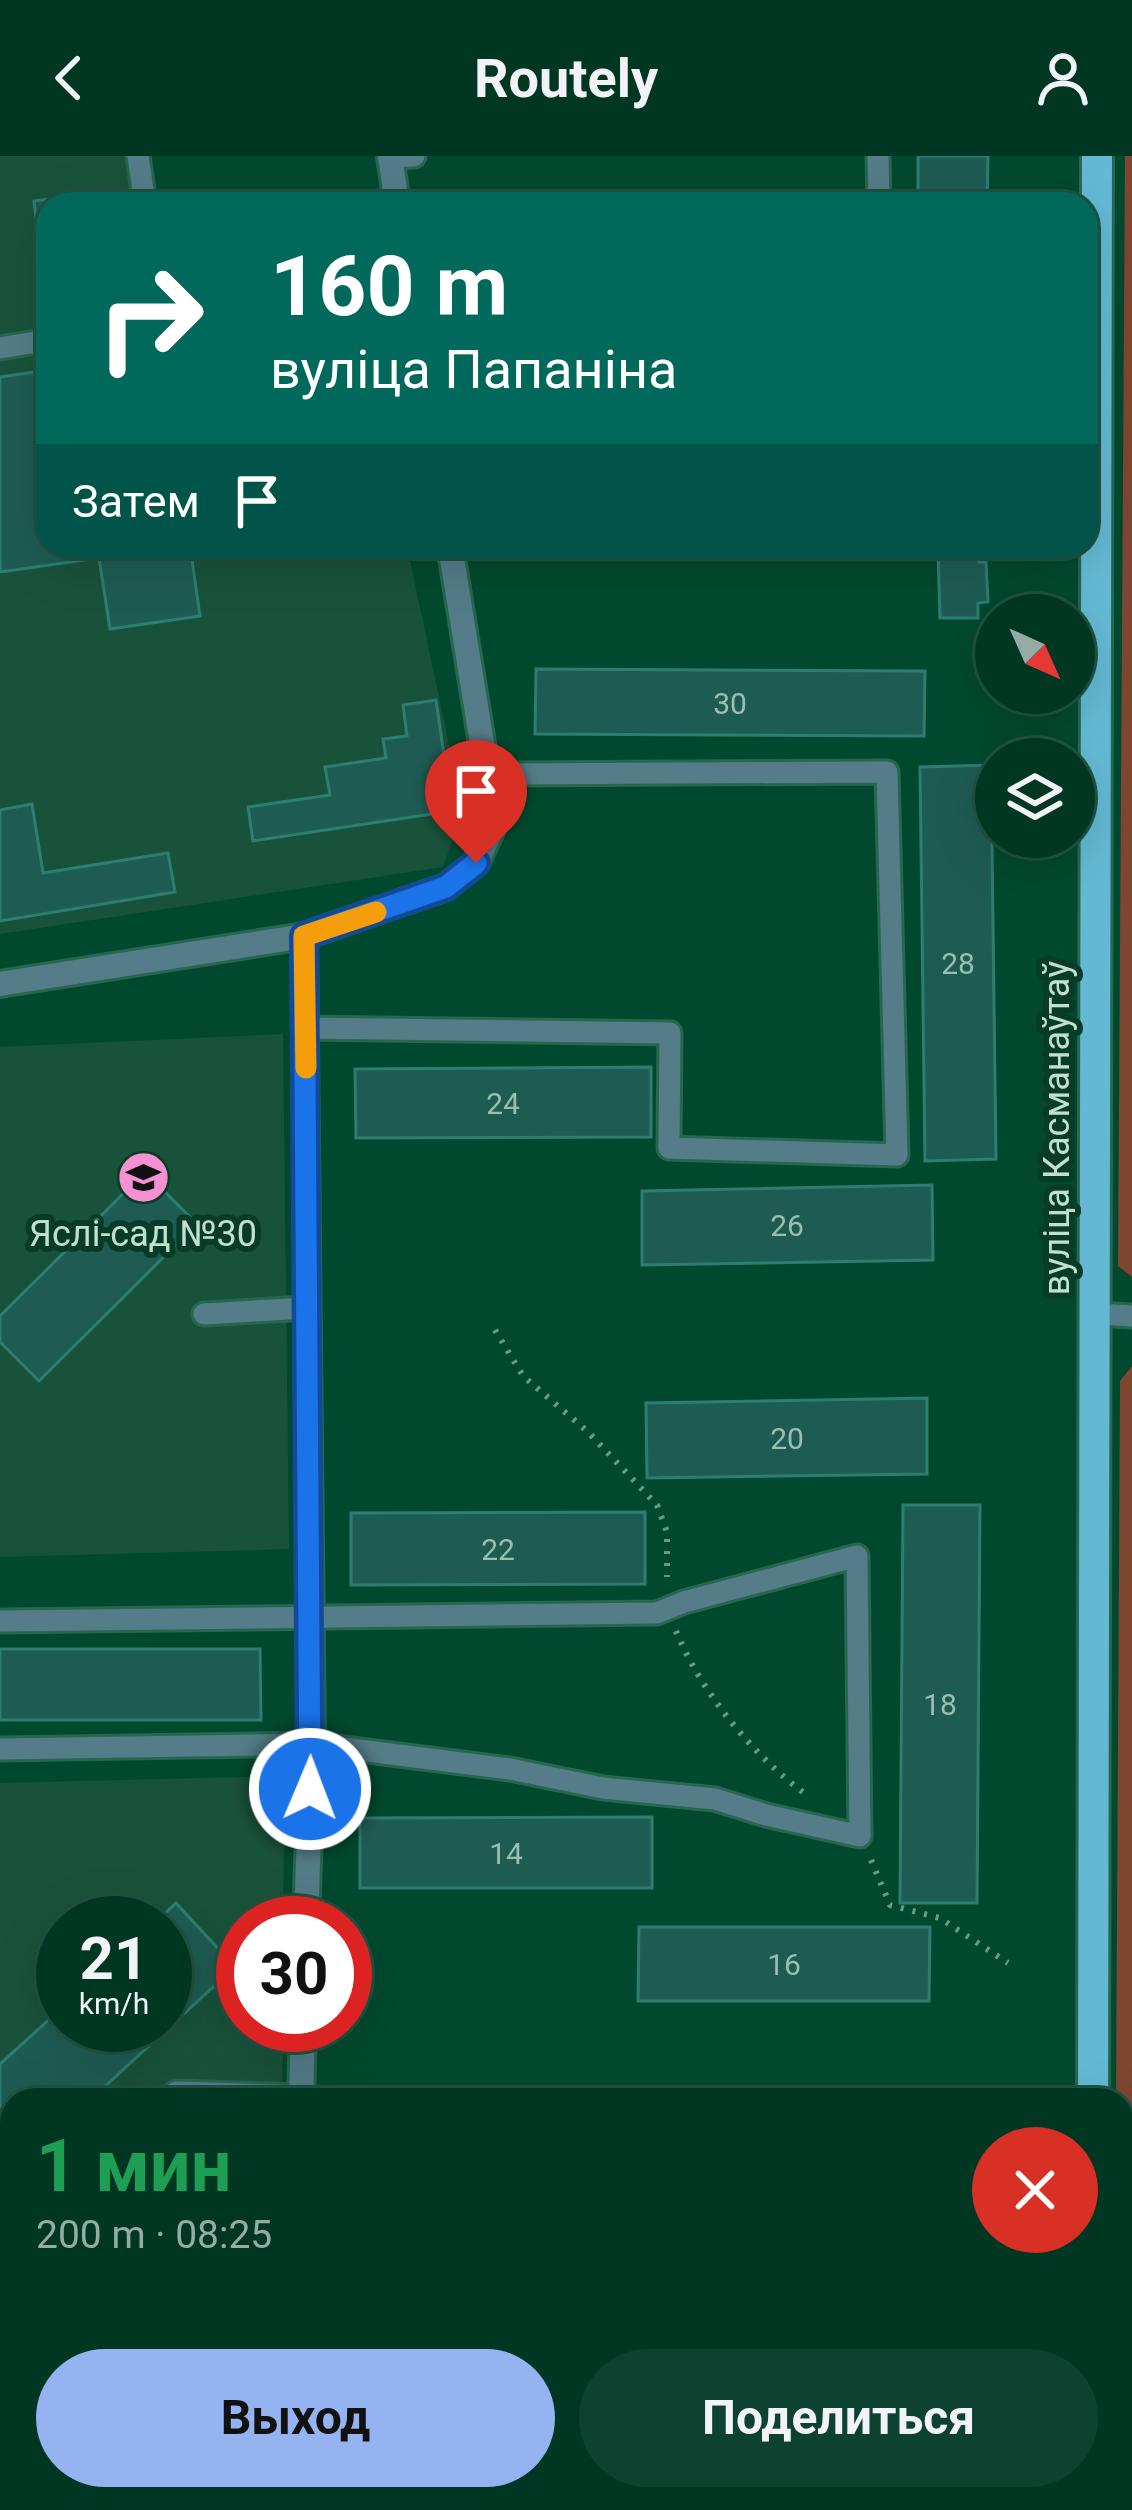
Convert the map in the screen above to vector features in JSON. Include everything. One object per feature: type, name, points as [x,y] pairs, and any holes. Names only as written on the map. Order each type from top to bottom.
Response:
[{"type":"main road","name":"вуліца Касманаўтаў","points":[[1096,192],[1097,156]]},
{"type":"main road","name":"вуліца Касманаўтаў","points":[[1092,558],[1093,2088]]},
{"type":"street","points":[[390,157],[395,192]]},
{"type":"street","points":[[0,984],[304,936],[446,887],[476,863],[492,829],[452,558]]},
{"type":"street","points":[[304,936],[312,1744],[307,1896]]},
{"type":"street","points":[[301,2088],[302,2052]]},
{"type":"lane","points":[[138,156],[143,192]]},
{"type":"lane","points":[[390,157],[414,156]]},
{"type":"lane","points":[[878,156],[879,192]]},
{"type":"lane","points":[[0,348],[36,342]]},
{"type":"lane","points":[[306,1028],[670,1034],[669,1148],[897,1155],[886,772],[487,774]]},
{"type":"lane","points":[[204,1314],[307,1308]]},
{"type":"lane","points":[[1095,1314],[1132,1316]]},
{"type":"lane","points":[[0,1621],[657,1613],[856,1556],[860,1836],[715,1799],[603,1788],[510,1769],[312,1744],[0,1749]]},
{"type":"path","points":[[860,1836],[890,1905],[940,1918],[1008,1964]]},
{"type":"shaded area","points":[[0,156],[138,156],[143,192],[36,192],[36,558],[410,558],[463,811],[443,867],[0,934]]},
{"type":"shaded area","points":[[1125,156],[1132,156],[1132,1277],[1118,1266]]},
{"type":"shaded area","name":"Яслі-сад №30","points":[[283,1034],[289,1549],[0,1557],[0,1047]]},
{"type":"shaded area","points":[[1132,1366],[1132,2088],[1116,2088],[1120,1381]]},
{"type":"shaded area","points":[[285,1776],[283,1896],[216,1896],[216,2052],[283,2052],[282,2088],[0,2088],[0,1783]]},
{"type":"building","points":[[918,156],[988,156],[987,192],[918,192]]},
{"type":"building","points":[[36,372],[36,558],[99,558],[0,572],[0,377]]},
{"type":"building","points":[[99,558],[192,558],[200,616],[110,629]]},
{"type":"building","points":[[938,558],[986,562],[988,594],[975,594],[975,618],[940,618]]},
{"type":"building","points":[[536,669],[925,671],[924,736],[535,734]]},
{"type":"building","points":[[436,700],[452,811],[253,841],[248,807],[330,795],[325,767],[386,758],[383,739],[407,736],[403,705]]},
{"type":"building","points":[[975,765],[975,858],[992,858],[996,1159],[925,1161],[920,767]]},
{"type":"building","points":[[32,804],[43,873],[168,853],[175,892],[0,921],[0,810]]},
{"type":"building","points":[[651,1067],[651,1137],[356,1138],[355,1069]]},
{"type":"building","points":[[145,1172],[197,1224],[39,1381],[0,1342],[0,1316]]},
{"type":"building","points":[[932,1185],[933,1260],[642,1265],[642,1191]]},
{"type":"building","points":[[927,1398],[927,1474],[647,1478],[646,1403]]},
{"type":"building","points":[[903,1505],[980,1505],[977,1903],[900,1903]]},
{"type":"building","points":[[645,1512],[645,1584],[351,1585],[351,1513]]},
{"type":"building","points":[[0,1649],[260,1649],[261,1720],[0,1720]]},
{"type":"building","points":[[652,1817],[652,1888],[360,1888],[360,1818]]},
{"type":"building","points":[[192,1920],[216,1946],[216,1984],[192,2006]]},
{"type":"building","points":[[639,1927],[930,1927],[929,2001],[638,2001]]},
{"type":"building","points":[[36,2031],[36,2052],[142,2052],[103,2088],[0,2088],[0,2064]]},
{"type":"slow traffic","points":[[306,1068],[304,936],[376,912]]},
{"type":"place","name":"Яслі-сад №30","points":[[143,1178]]},
{"type":"route","points":[[310,1789],[304,936],[446,887],[476,863]]}]
